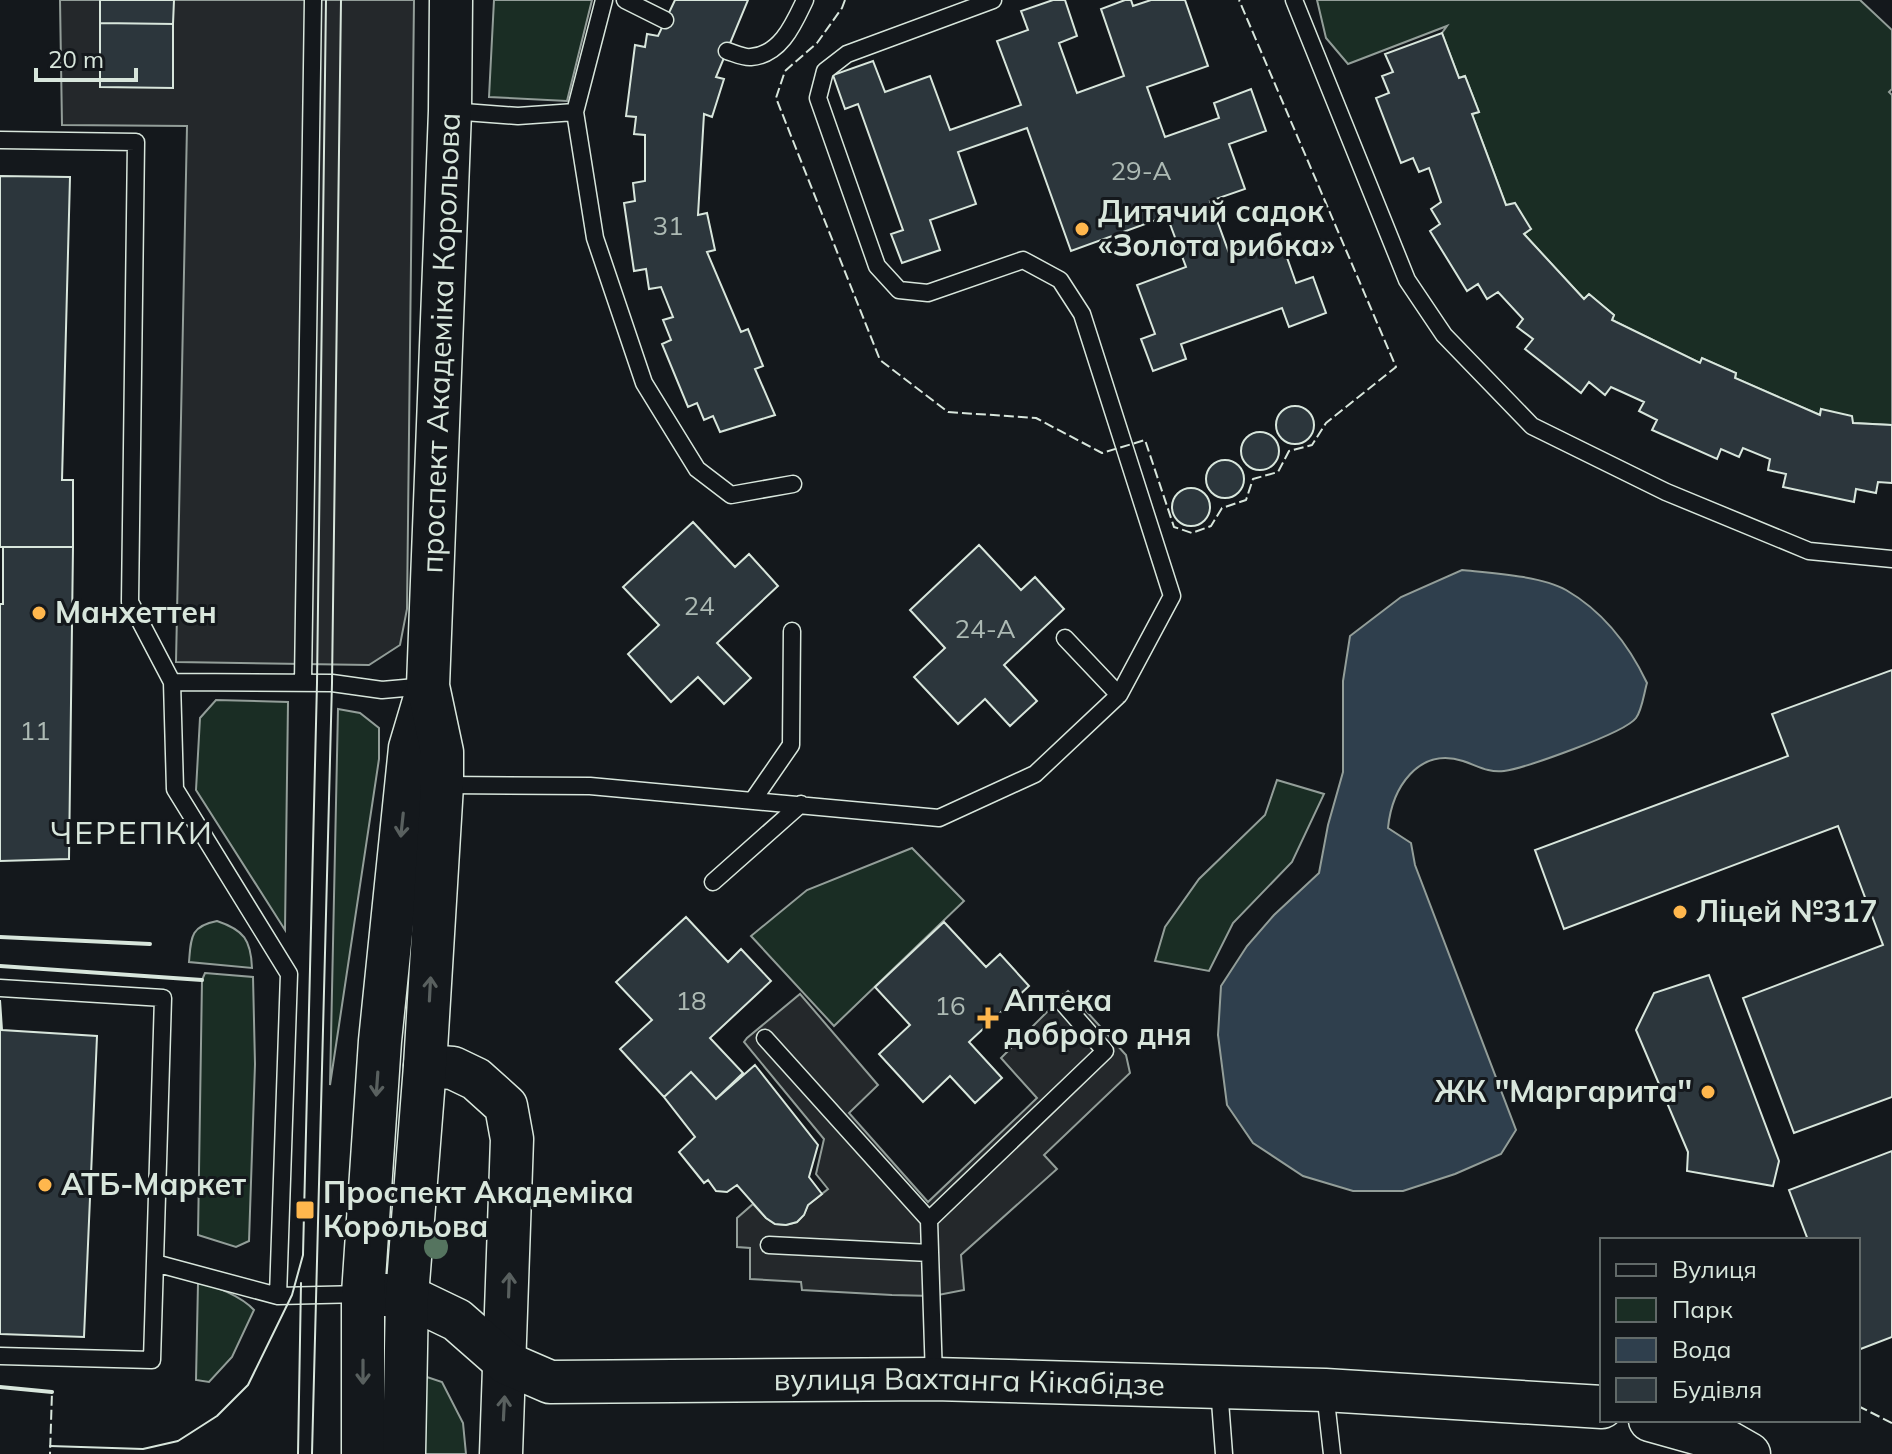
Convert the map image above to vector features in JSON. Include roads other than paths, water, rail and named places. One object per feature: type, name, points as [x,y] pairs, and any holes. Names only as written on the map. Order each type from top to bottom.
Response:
[{"type":"main road","name":"проспект Академіка Корольова","points":[[363,1454],[363,1294],[380,1041],[410,748],[428,686],[450,111],[451,0]]},
{"type":"main road","name":"проспект Академіка Корольова","points":[[404,1454],[407,1296],[442,785],[442,752],[428,686]]},
{"type":"main road","points":[[425,1066],[453,1068],[476,1079],[506,1106],[512,1139],[501,1454]]},
{"type":"main road","name":"вулиця Вахтанга Кікабідзе","points":[[363,1294],[407,1296],[457,1320],[506,1363],[550,1382],[934,1379],[1325,1390],[1600,1407]]},
{"type":"main road","points":[[1657,1422],[1728,1442],[1749,1454]]},
{"type":"lane","points":[[303,682],[313,0]]},
{"type":"lane","points":[[604,0],[575,112],[595,238],[644,383],[697,469],[731,495],[793,484]]},
{"type":"lane","points":[[625,0],[665,20]]},
{"type":"lane","points":[[727,51],[749,58],[770,52],[792,29],[805,0]]},
{"type":"lane","points":[[442,785],[590,786],[939,818],[1035,774],[1119,695],[1172,596],[1082,314],[1060,280],[1023,260],[928,293],[899,290],[877,266],[818,98],[825,71],[847,54],[993,0]]},
{"type":"lane","points":[[1294,0],[1407,280],[1444,335],[1532,426],[1666,492],[1809,551],[1892,559]]},
{"type":"lane","points":[[450,111],[518,116],[575,112]]},
{"type":"lane","points":[[0,140],[136,142],[130,602],[172,682],[175,789],[289,974],[278,1296]]},
{"type":"lane","points":[[753,800],[791,745],[792,631]]},
{"type":"lane","points":[[1065,638],[1119,695]]},
{"type":"lane","points":[[172,682],[303,682],[382,690],[428,686]]},
{"type":"lane","points":[[713,882],[801,804]]},
{"type":"lane","points":[[0,988],[163,998],[152,1360],[0,1356]]},
{"type":"lane","points":[[929,1220],[1105,1051],[1063,1003]]},
{"type":"lane","points":[[765,1038],[929,1220],[934,1379]]},
{"type":"lane","points":[[769,1245],[930,1253]]},
{"type":"lane","points":[[155,1263],[278,1296],[363,1294]]},
{"type":"lane","points":[[1218,1386],[1224,1454]]},
{"type":"lane","points":[[1325,1390],[1332,1454]]},
{"type":"water","points":[[1462,570],[1530,578],[1566,590],[1592,608],[1614,630],[1647,683],[1636,718],[1595,741],[1504,771],[1488,770],[1447,758],[1433,760],[1410,774],[1402,786],[1395,799],[1388,828],[1411,843],[1415,865],[1516,1130],[1501,1154],[1455,1174],[1403,1191],[1353,1191],[1303,1176],[1253,1143],[1227,1105],[1218,1035],[1221,986],[1247,946],[1274,915],[1319,873],[1343,772],[1343,681],[1350,636],[1401,597]]},
{"type":"tram line","points":[[50,1446],[143,1449],[178,1441],[217,1416],[248,1385],[292,1295],[303,1255],[317,683],[326,0]]},
{"type":"tram line","points":[[312,1454],[332,683],[341,0]]},
{"type":"tram line","points":[[298,1454],[301,1283]]},
{"type":"place","name":"Дитячий садок «Золота рибка»","points":[[1082,229]]},
{"type":"place","name":"Манхеттен","points":[[39,613]]},
{"type":"place","name":"Ліцей №317","points":[[1680,912]]},
{"type":"place","name":"Аптека доброго дня","points":[[988,1018]]},
{"type":"place","name":"ЖК ''Маргарита''","points":[[1708,1092]]},
{"type":"place","name":"АТБ-Маркет","points":[[45,1185]]},
{"type":"place","name":"Проспект Академіка Корольова","points":[[305,1210]]},
{"type":"district","name":"ЧЕРЕПКИ","points":[[132,833]]}]
